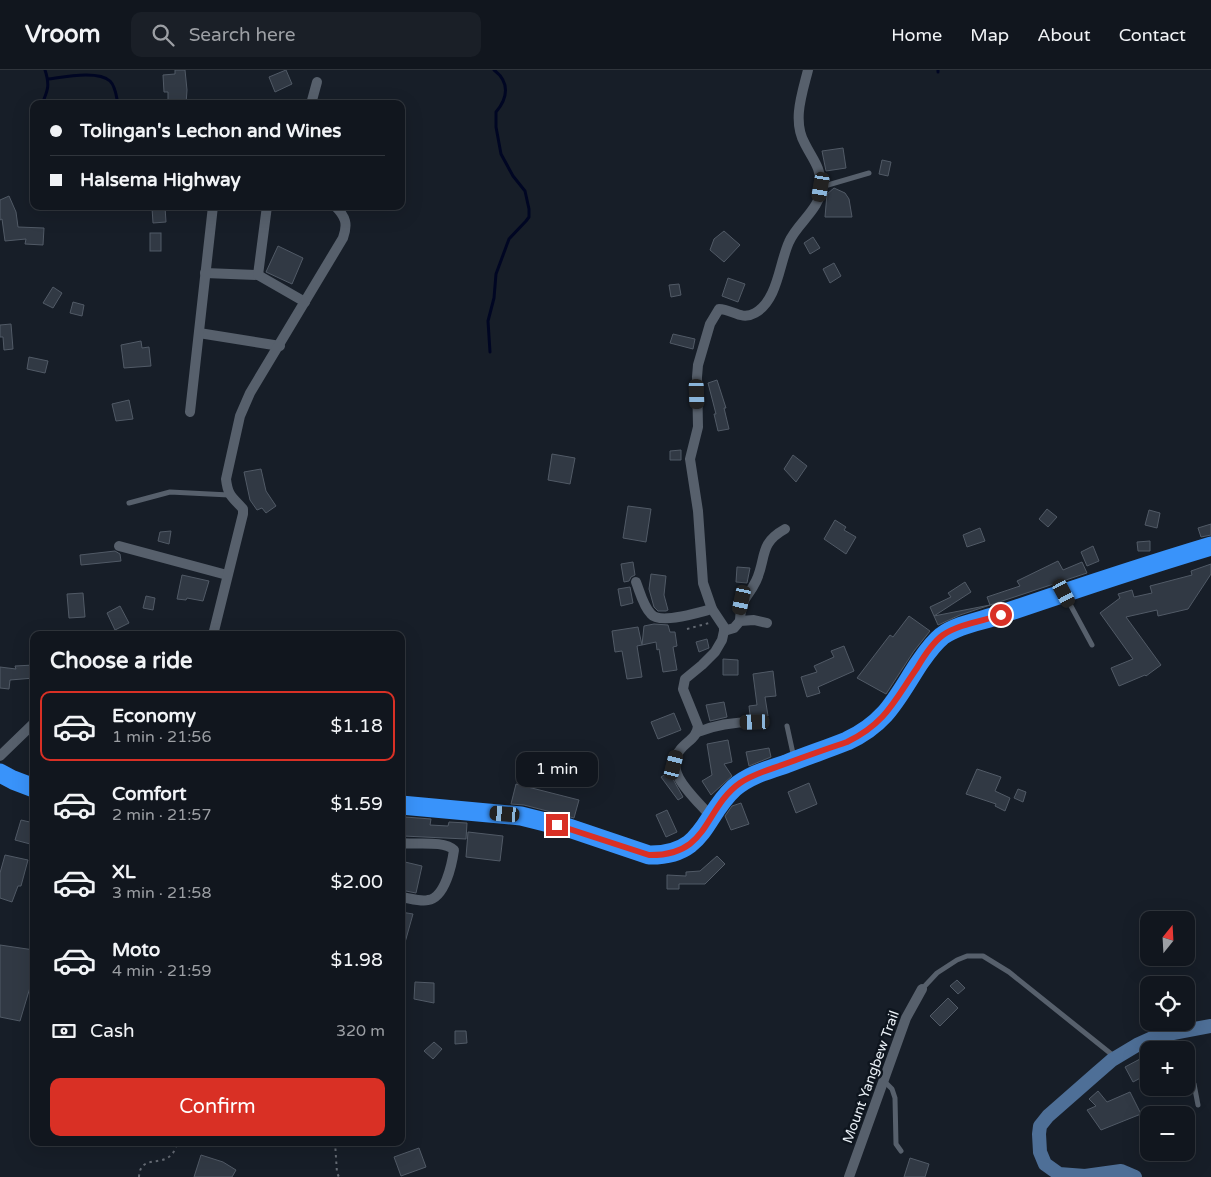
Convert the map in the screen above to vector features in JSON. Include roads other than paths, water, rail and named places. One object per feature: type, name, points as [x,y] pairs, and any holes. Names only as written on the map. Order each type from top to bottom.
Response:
[{"type":"highway","points":[[405,805],[521,816],[569,828],[649,855],[663,855],[686,846],[698,838],[724,800],[740,783],[761,772],[847,742],[869,729],[888,712],[911,668],[932,646],[950,631],[1118,574],[1211,546]]},
{"type":"highway","points":[[0,773],[30,786]]},
{"type":"main road","points":[[1135,1177],[1121,1171],[1085,1176],[1059,1174],[1045,1164],[1040,1152],[1040,1126],[1044,1120],[1116,1058],[1152,1038],[1211,1026]]},
{"type":"street","points":[[698,732],[698,726],[686,700],[683,684],[688,675],[715,652],[722,640],[724,627],[712,609],[703,583],[698,510],[690,459],[698,428],[698,365],[710,324],[719,309],[725,309],[738,316],[746,316],[754,314],[767,302],[773,290],[788,242],[816,203],[821,187],[818,168],[813,156],[804,144],[798,120],[808,70]]},
{"type":"street","points":[[312,100],[317,82]]},
{"type":"street","points":[[190,412],[213,210]]},
{"type":"street","points":[[258,275],[266,210]]},
{"type":"street","points":[[214,631],[243,514],[243,509],[229,495],[226,480],[240,416],[250,393],[280,346],[343,238],[346,221],[340,210]]},
{"type":"street","points":[[205,273],[258,275],[305,302]]},
{"type":"street","points":[[199,333],[280,346]]},
{"type":"street","points":[[724,631],[734,628],[740,620],[742,600],[756,581],[768,542],[773,536],[785,529]]},
{"type":"street","points":[[119,546],[227,576]]},
{"type":"street","points":[[636,582],[646,608],[654,618],[661,620],[712,609]]},
{"type":"street","points":[[740,620],[754,620],[767,623]]},
{"type":"street","points":[[712,818],[675,772],[674,765],[677,754],[698,732],[725,723],[755,722]]},
{"type":"street","points":[[0,756],[30,727]]},
{"type":"street","points":[[405,843],[442,845],[449,846],[454,850],[446,882],[433,898],[428,900],[405,897]]},
{"type":"street","name":"Mount Yangbew Trail","points":[[849,1177],[906,1018],[922,989]]},
{"type":"lane","points":[[821,187],[869,173]]},
{"type":"lane","points":[[129,503],[170,492],[229,495]]},
{"type":"lane","points":[[1064,593],[1092,645]]},
{"type":"lane","points":[[787,726],[794,761]]},
{"type":"lane","points":[[922,989],[937,973],[957,960],[975,955],[988,958],[1009,972],[1116,1058]]},
{"type":"lane","points":[[884,1080],[892,1089],[895,1098],[896,1144],[901,1150]]},
{"type":"lane","points":[[1195,1089],[1198,1105]]},
{"type":"waterway","points":[[44,100],[48,87],[45,70]]},
{"type":"waterway","points":[[490,352],[488,321],[494,298],[496,274],[509,239],[529,217],[525,191],[513,176],[501,154],[496,127],[496,112],[503,101],[506,90],[503,80],[494,70]]},
{"type":"waterway","points":[[48,79],[80,75],[105,78],[114,86],[117,100]]}]
